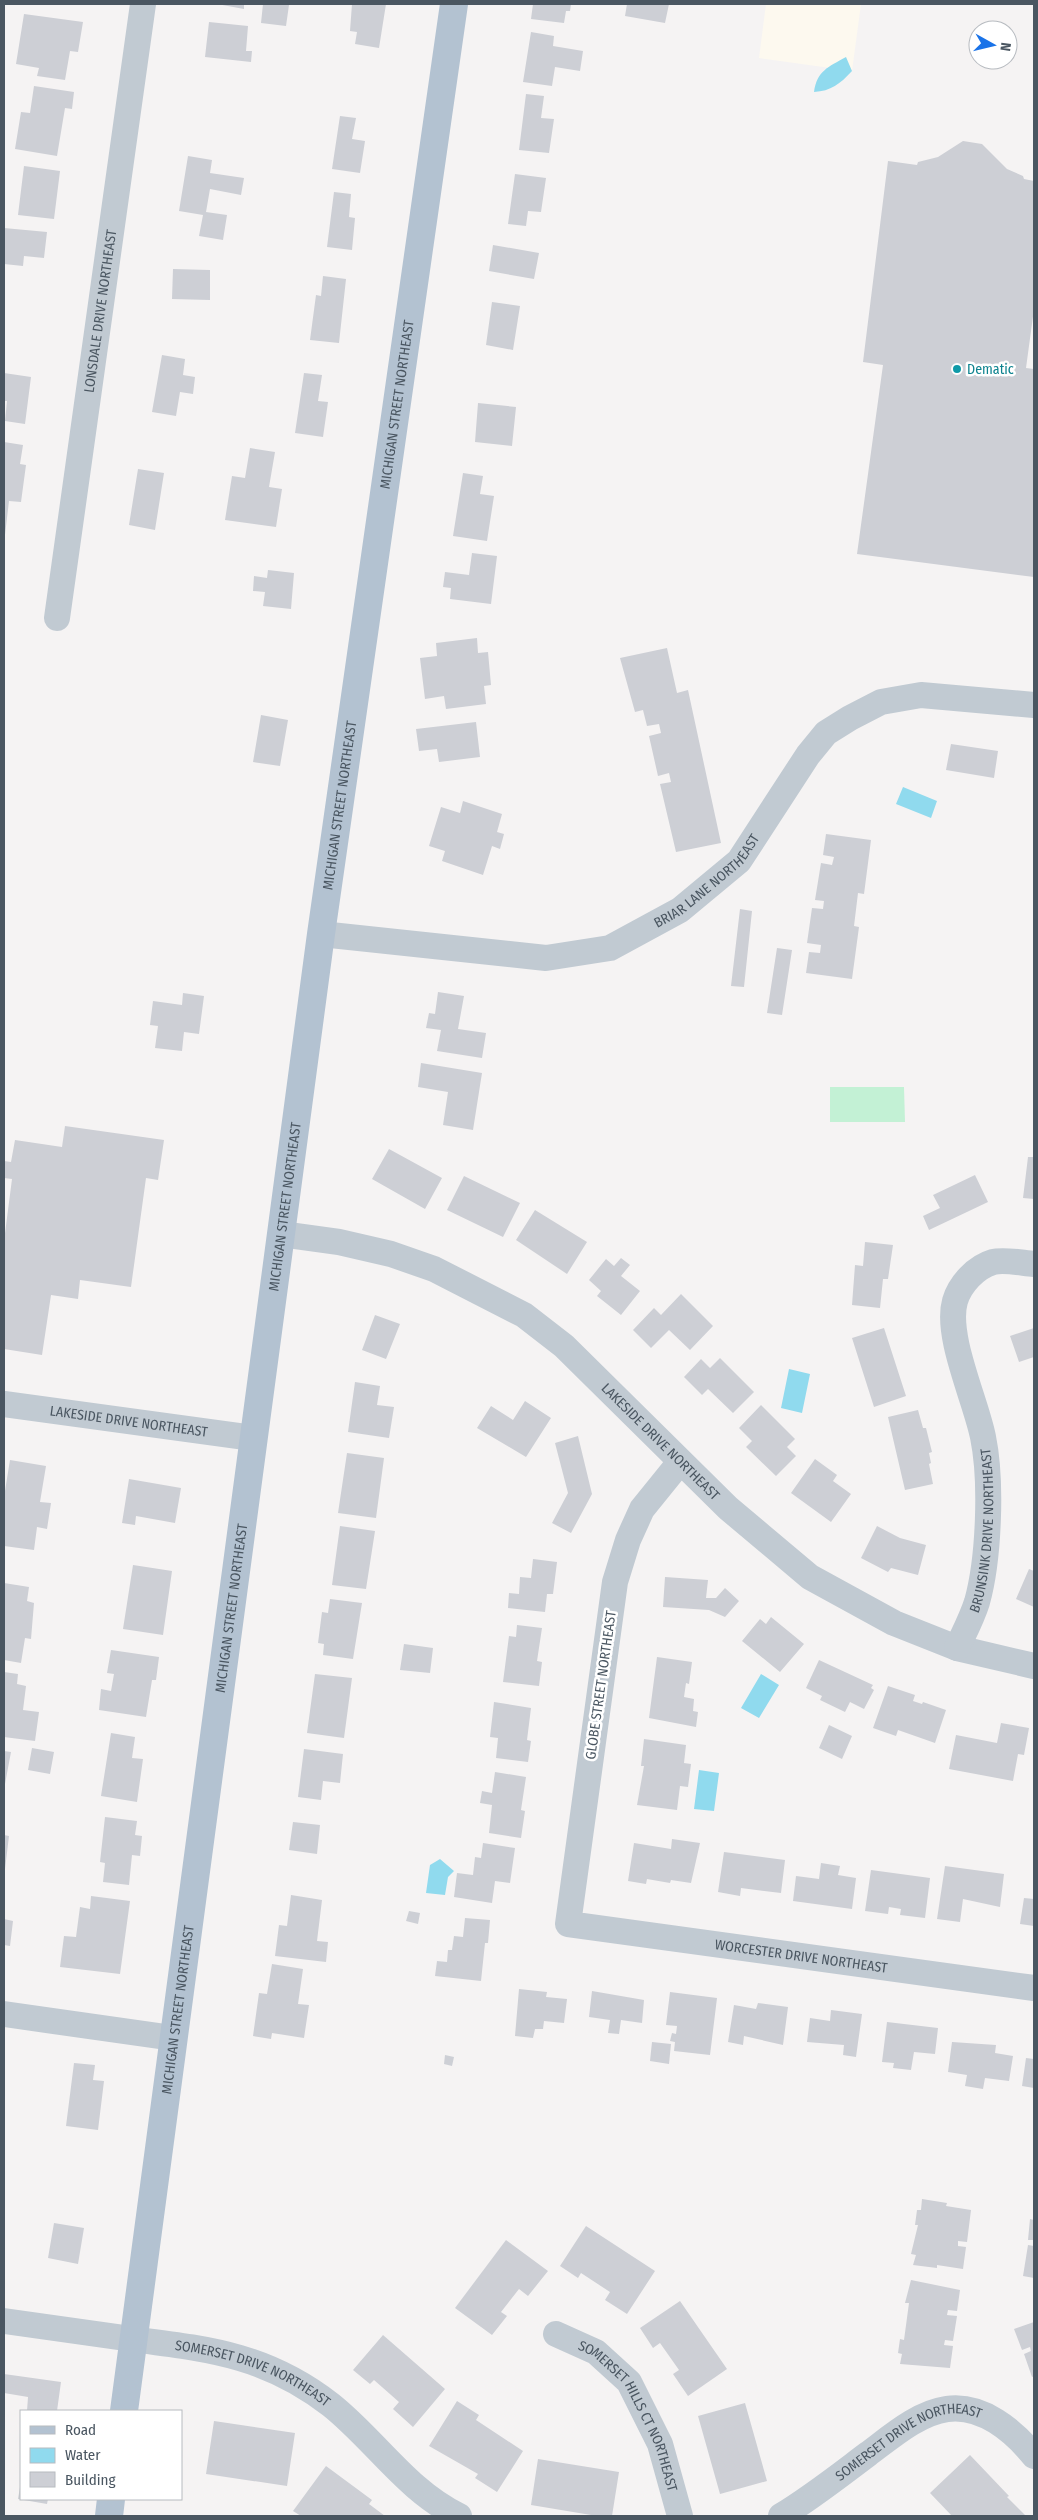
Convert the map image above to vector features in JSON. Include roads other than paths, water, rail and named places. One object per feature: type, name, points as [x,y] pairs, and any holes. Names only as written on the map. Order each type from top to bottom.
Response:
[{"type":"main road","name":"MICHIGAN STREET NORTHEAST","points":[[124,2410],[321,934],[454,4]]},
{"type":"main road","points":[[109,2516],[112,2500]]},
{"type":"street","name":"LONSDALE DRIVE NORTHEAST","points":[[56,618],[143,4]]},
{"type":"street","name":"BRIAR LANE NORTHEAST","points":[[321,934],[546,958],[610,948],[680,910],[739,861],[808,755],[826,733],[850,718],[881,702],[921,695],[1034,705]]},
{"type":"street","name":"LAKESIDE DRIVE NORTHEAST","points":[[281,1234],[339,1242],[391,1254],[434,1268],[524,1315],[564,1346],[728,1508],[810,1577],[876,1615],[957,1648],[1034,1666]]},
{"type":"street","name":"BRUNSINK DRIVE NORTHEAST","points":[[957,1648],[976,1603],[982,1573],[987,1484],[983,1437],[954,1332],[952,1312],[962,1285],[979,1269],[994,1262],[1034,1264]]},
{"type":"street","name":"LAKESIDE DRIVE NORTHEAST","points":[[4,1404],[253,1438]]},
{"type":"street","name":"GLOBE STREET NORTHEAST","points":[[568,1924],[615,1582],[628,1540],[642,1509],[680,1462]]},
{"type":"street","name":"WORCESTER DRIVE NORTHEAST","points":[[568,1924],[1034,1988]]},
{"type":"street","points":[[4,2014],[173,2038]]},
{"type":"street","name":"SOMERSET DRIVE NORTHEAST","points":[[4,2321],[199,2348],[242,2357],[288,2376],[331,2405],[415,2487],[446,2510],[459,2516]]},
{"type":"street","name":"SOMERSET HILLS CT NORTHEAST","points":[[556,2334],[596,2352],[629,2382],[660,2444],[680,2516]]},
{"type":"street","name":"SOMERSET DRIVE NORTHEAST","points":[[781,2516],[896,2434],[933,2412],[949,2408],[987,2416],[1006,2427],[1034,2456]]},
{"type":"water","points":[[846,57],[852,71],[835,86],[814,92],[815,85],[824,70]]},
{"type":"water","points":[[903,787],[937,801],[931,818],[896,804]]},
{"type":"water","points":[[789,1369],[810,1374],[802,1413],[781,1408]]},
{"type":"water","points":[[761,1674],[779,1685],[759,1718],[741,1708]]},
{"type":"water","points":[[699,1770],[719,1773],[714,1811],[694,1809]]},
{"type":"water","points":[[440,1859],[454,1871],[448,1877],[445,1895],[426,1893],[430,1865]]},
{"type":"place","name":"Dematic","points":[[957,369]]}]
